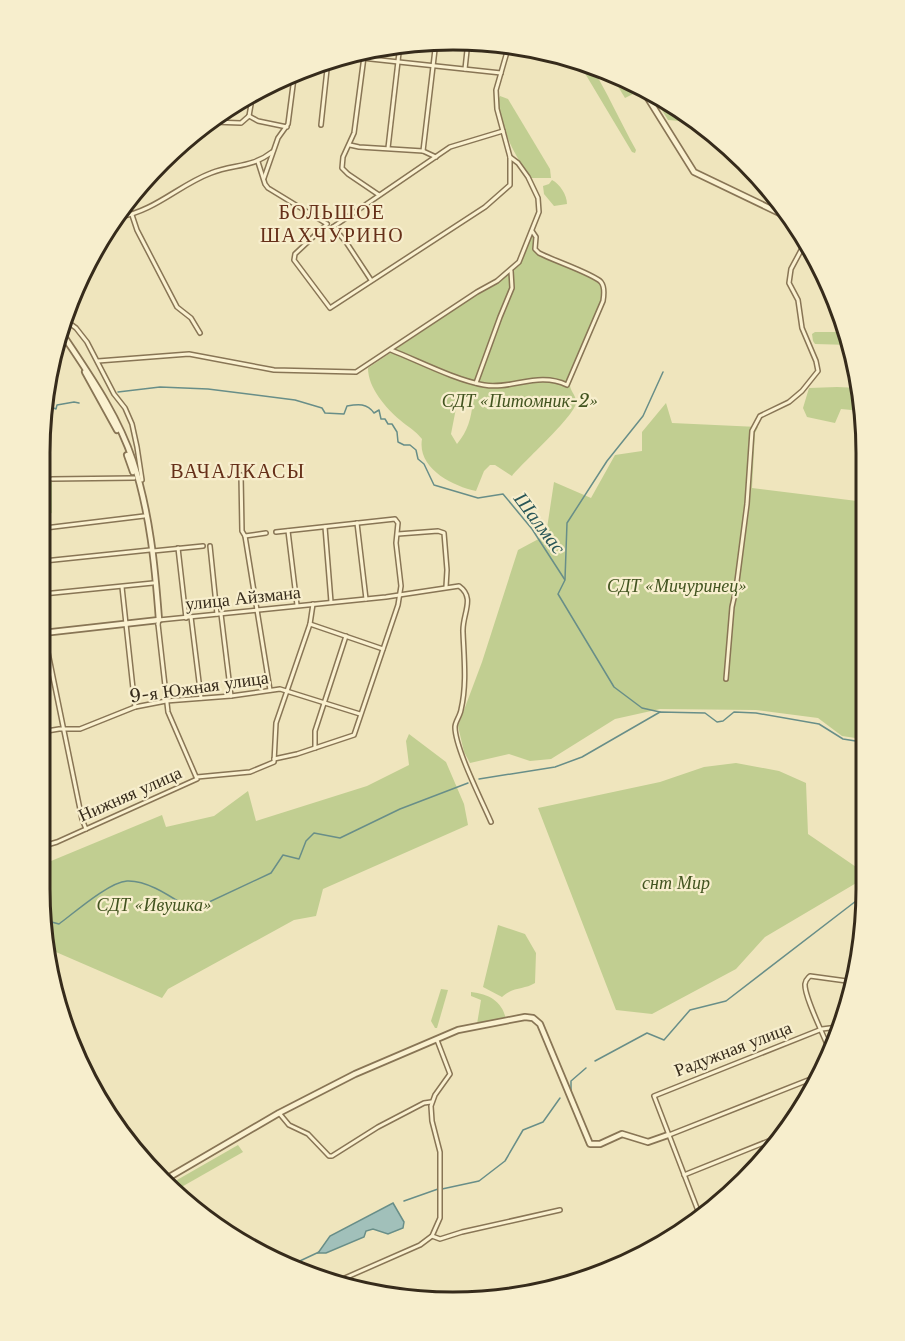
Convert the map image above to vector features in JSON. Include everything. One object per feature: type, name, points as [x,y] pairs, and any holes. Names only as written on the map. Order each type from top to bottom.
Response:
[{"type":"street","points":[[423,151],[435,50]]},
{"type":"street","points":[[465,69],[467,50]]},
{"type":"street","points":[[388,148],[399,53]]},
{"type":"street","points":[[327,224],[295,255],[294,260],[330,308],[485,207],[504,192],[510,182],[510,157],[495,99],[506,53]]},
{"type":"street","points":[[367,59],[501,73]]},
{"type":"street","points":[[363,60],[354,133],[342,161],[344,171],[379,195]]},
{"type":"street","points":[[321,125],[327,70]]},
{"type":"street","points":[[263,180],[278,138],[289,122],[293,82]]},
{"type":"street","points":[[649,101],[693,172],[775,211]]},
{"type":"street","points":[[222,122],[241,123],[249,116],[251,103]]},
{"type":"street","points":[[249,116],[258,121],[287,127]]},
{"type":"street","points":[[333,227],[456,145],[502,131]]},
{"type":"street","points":[[350,145],[423,151],[436,157]]},
{"type":"street","points":[[127,216],[149,208],[210,173],[258,162],[272,152]]},
{"type":"street","points":[[98,361],[189,354],[274,370],[352,373],[360,370],[511,271],[519,262],[539,212],[538,198],[528,177],[510,157]]},
{"type":"street","points":[[258,162],[263,180],[272,191],[333,227],[372,280]]},
{"type":"street","points":[[132,215],[137,230],[175,303],[191,318],[200,333]]},
{"type":"street","points":[[390,350],[476,383],[493,386],[552,379],[567,385],[604,294],[601,282],[539,254],[535,249],[536,237],[532,231]]},
{"type":"street","points":[[726,679],[754,424],[760,416],[789,402],[802,391],[818,371],[802,328],[798,300],[789,283],[791,269],[801,250]]},
{"type":"street","points":[[476,383],[512,288],[511,271]]},
{"type":"street","points":[[71,323],[82,335],[98,361],[132,424],[138,480],[152,550],[158,621]]},
{"type":"street","points":[[65,342],[92,382],[107,410],[138,480],[152,550],[168,712],[197,778]]},
{"type":"street","points":[[242,475],[241,527],[245,536],[270,690]]},
{"type":"street","points":[[52,479],[138,480]]},
{"type":"street","points":[[50,527],[144,516]]},
{"type":"street","points":[[276,532],[388,519],[398,520],[396,543],[401,585],[398,605],[360,714]]},
{"type":"street","points":[[357,523],[366,599]]},
{"type":"street","points":[[325,527],[331,602]]},
{"type":"street","points":[[288,531],[297,605]]},
{"type":"street","points":[[398,534],[438,531],[444,533],[446,587],[459,585],[468,594],[463,629],[466,662],[461,710],[455,727],[462,753],[491,822]]},
{"type":"street","points":[[245,536],[266,533]]},
{"type":"street","points":[[50,560],[203,546]]},
{"type":"street","points":[[210,546],[231,696]]},
{"type":"street","points":[[178,548],[201,698]]},
{"type":"street","points":[[50,593],[153,583]]},
{"type":"street","points":[[122,586],[135,707]]},
{"type":"street","name":"улица Айзмана","points":[[50,632],[398,596],[446,587]]},
{"type":"street","points":[[274,760],[275,727],[310,624],[313,604]]},
{"type":"street","points":[[310,624],[383,649]]},
{"type":"street","points":[[315,748],[315,731],[346,636]]},
{"type":"street","points":[[50,662],[82,819],[86,829]]},
{"type":"street","name":"9-я Южная улица","points":[[50,731],[80,729],[135,707],[166,701],[231,696],[270,690],[288,690],[360,714]]},
{"type":"street","name":"Нижняя улица","points":[[50,843],[197,778],[250,772],[274,760],[352,738],[360,714]]},
{"type":"street","points":[[826,1040],[805,984],[810,976],[845,981]]},
{"type":"street","points":[[171,1176],[317,1092],[435,1039],[475,1026],[525,1017],[533,1018],[540,1024],[590,1144],[600,1144],[622,1134],[648,1142],[807,1081]]},
{"type":"street","name":"Радужная улица","points":[[668,1135],[654,1096],[822,1029],[830,1028]]},
{"type":"street","points":[[346,1277],[420,1245],[432,1236],[440,1218],[440,1152],[432,1121],[431,1102],[450,1074],[435,1039]]},
{"type":"street","points":[[279,1113],[290,1125],[308,1134],[328,1156],[332,1156],[378,1127],[424,1103],[431,1102]]},
{"type":"street","points":[[668,1135],[697,1209]]},
{"type":"street","points":[[684,1175],[765,1143]]},
{"type":"street","points":[[432,1236],[441,1239],[469,1230],[560,1210]]},
{"type":"green space","points":[[584,72],[597,76],[636,150],[635,153],[632,152]]},
{"type":"green space","points":[[617,84],[631,91],[633,94],[625,98]]},
{"type":"green space","points":[[500,96],[508,99],[550,169],[551,178],[531,178],[518,159],[503,124],[497,102]]},
{"type":"green space","points":[[660,107],[682,121],[668,120]]},
{"type":"green space","points":[[552,180],[562,190],[567,204],[554,206],[544,194],[543,186]]},
{"type":"green space","name":"СДТ «Питомник-2»","points":[[532,233],[535,237],[535,249],[554,261],[591,277],[602,286],[602,301],[568,386],[576,399],[573,410],[558,429],[512,476],[495,465],[490,465],[484,471],[476,491],[447,480],[431,467],[425,459],[422,439],[384,404],[374,390],[368,368],[511,271],[512,274]],"holes":[[[461,393],[473,402],[468,424],[457,444],[451,434],[458,398]]]},
{"type":"green space","points":[[837,332],[841,345],[815,344],[812,334]]},
{"type":"green space","points":[[809,388],[850,388],[853,410],[841,409],[835,423],[807,417],[803,408]]},
{"type":"green space","name":"СДТ «Мичуринец»","points":[[666,403],[672,423],[758,427],[755,433],[752,488],[856,501],[856,738],[842,736],[818,718],[756,710],[660,709],[615,719],[551,759],[530,761],[509,754],[470,763],[464,752],[458,726],[482,662],[518,550],[546,535],[554,482],[591,498],[615,455],[642,451],[642,432]]},
{"type":"green space","points":[[50,479],[52,480],[52,513],[50,514]]},
{"type":"green space","name":"СДТ «Ивушка»","points":[[409,734],[446,762],[464,804],[468,825],[323,889],[316,916],[294,920],[168,989],[162,998],[55,951],[50,915],[50,861],[162,815],[166,827],[214,816],[248,791],[256,821],[367,786],[409,765],[406,741]]},
{"type":"green space","name":"снт Мир","points":[[736,763],[779,771],[806,783],[808,834],[856,867],[856,883],[765,937],[736,969],[652,1014],[616,1010],[538,808],[660,782],[704,767]]},
{"type":"green space","points":[[498,925],[525,934],[536,953],[535,983],[511,991],[502,997],[483,987]]},
{"type":"green space","points":[[441,989],[448,990],[437,1028],[435,1028],[431,1021]]},
{"type":"green space","points":[[471,992],[484,995],[498,1003],[506,1019],[477,1024],[481,1000],[471,996]]},
{"type":"green space","points":[[238,1145],[243,1152],[182,1186],[176,1181]]},
{"type":"water","points":[[393,1203],[404,1222],[403,1228],[388,1234],[373,1229],[366,1231],[364,1237],[326,1253],[318,1253],[330,1236]]},
{"type":"waterway","points":[[565,579],[567,523],[607,461],[643,416],[663,372]]},
{"type":"waterway","name":"Шалмас","points":[[118,392],[160,387],[208,389],[295,400],[322,408],[325,413],[344,414],[347,406],[355,405],[365,406],[374,413],[379,410],[381,419],[392,424],[397,432],[398,442],[410,445],[416,450],[418,459],[424,464],[434,485],[478,498],[503,494],[532,529],[565,580],[558,594],[614,687],[642,708],[660,712]]},
{"type":"waterway","name":"Шалмас","points":[[52,407],[56,409],[57,405],[79,403]]},
{"type":"waterway","points":[[479,779],[555,767],[582,757],[660,712],[705,713],[717,722],[723,721],[734,712],[756,713],[819,724],[843,739],[856,741]]},
{"type":"waterway","points":[[51,922],[59,924],[102,892],[127,881],[152,887],[192,910],[271,873],[283,855],[299,859],[306,841],[314,833],[340,838],[400,809],[468,783]]},
{"type":"waterway","points":[[595,1061],[647,1033],[664,1040],[690,1010],[726,1001],[856,901]]},
{"type":"waterway","points":[[571,1090],[571,1081],[586,1068]]},
{"type":"waterway","points":[[442,1189],[479,1181],[505,1161],[523,1130],[543,1122],[560,1098]]},
{"type":"waterway","points":[[404,1201],[438,1189]]},
{"type":"waterway","points":[[299,1261],[319,1252]]},
{"type":"district","name":"БОЛЬШОЕ ШАХЧУРИНО","points":[[332,224]]},
{"type":"district","name":"ВАЧАЛКАСЫ","points":[[238,471]]}]
